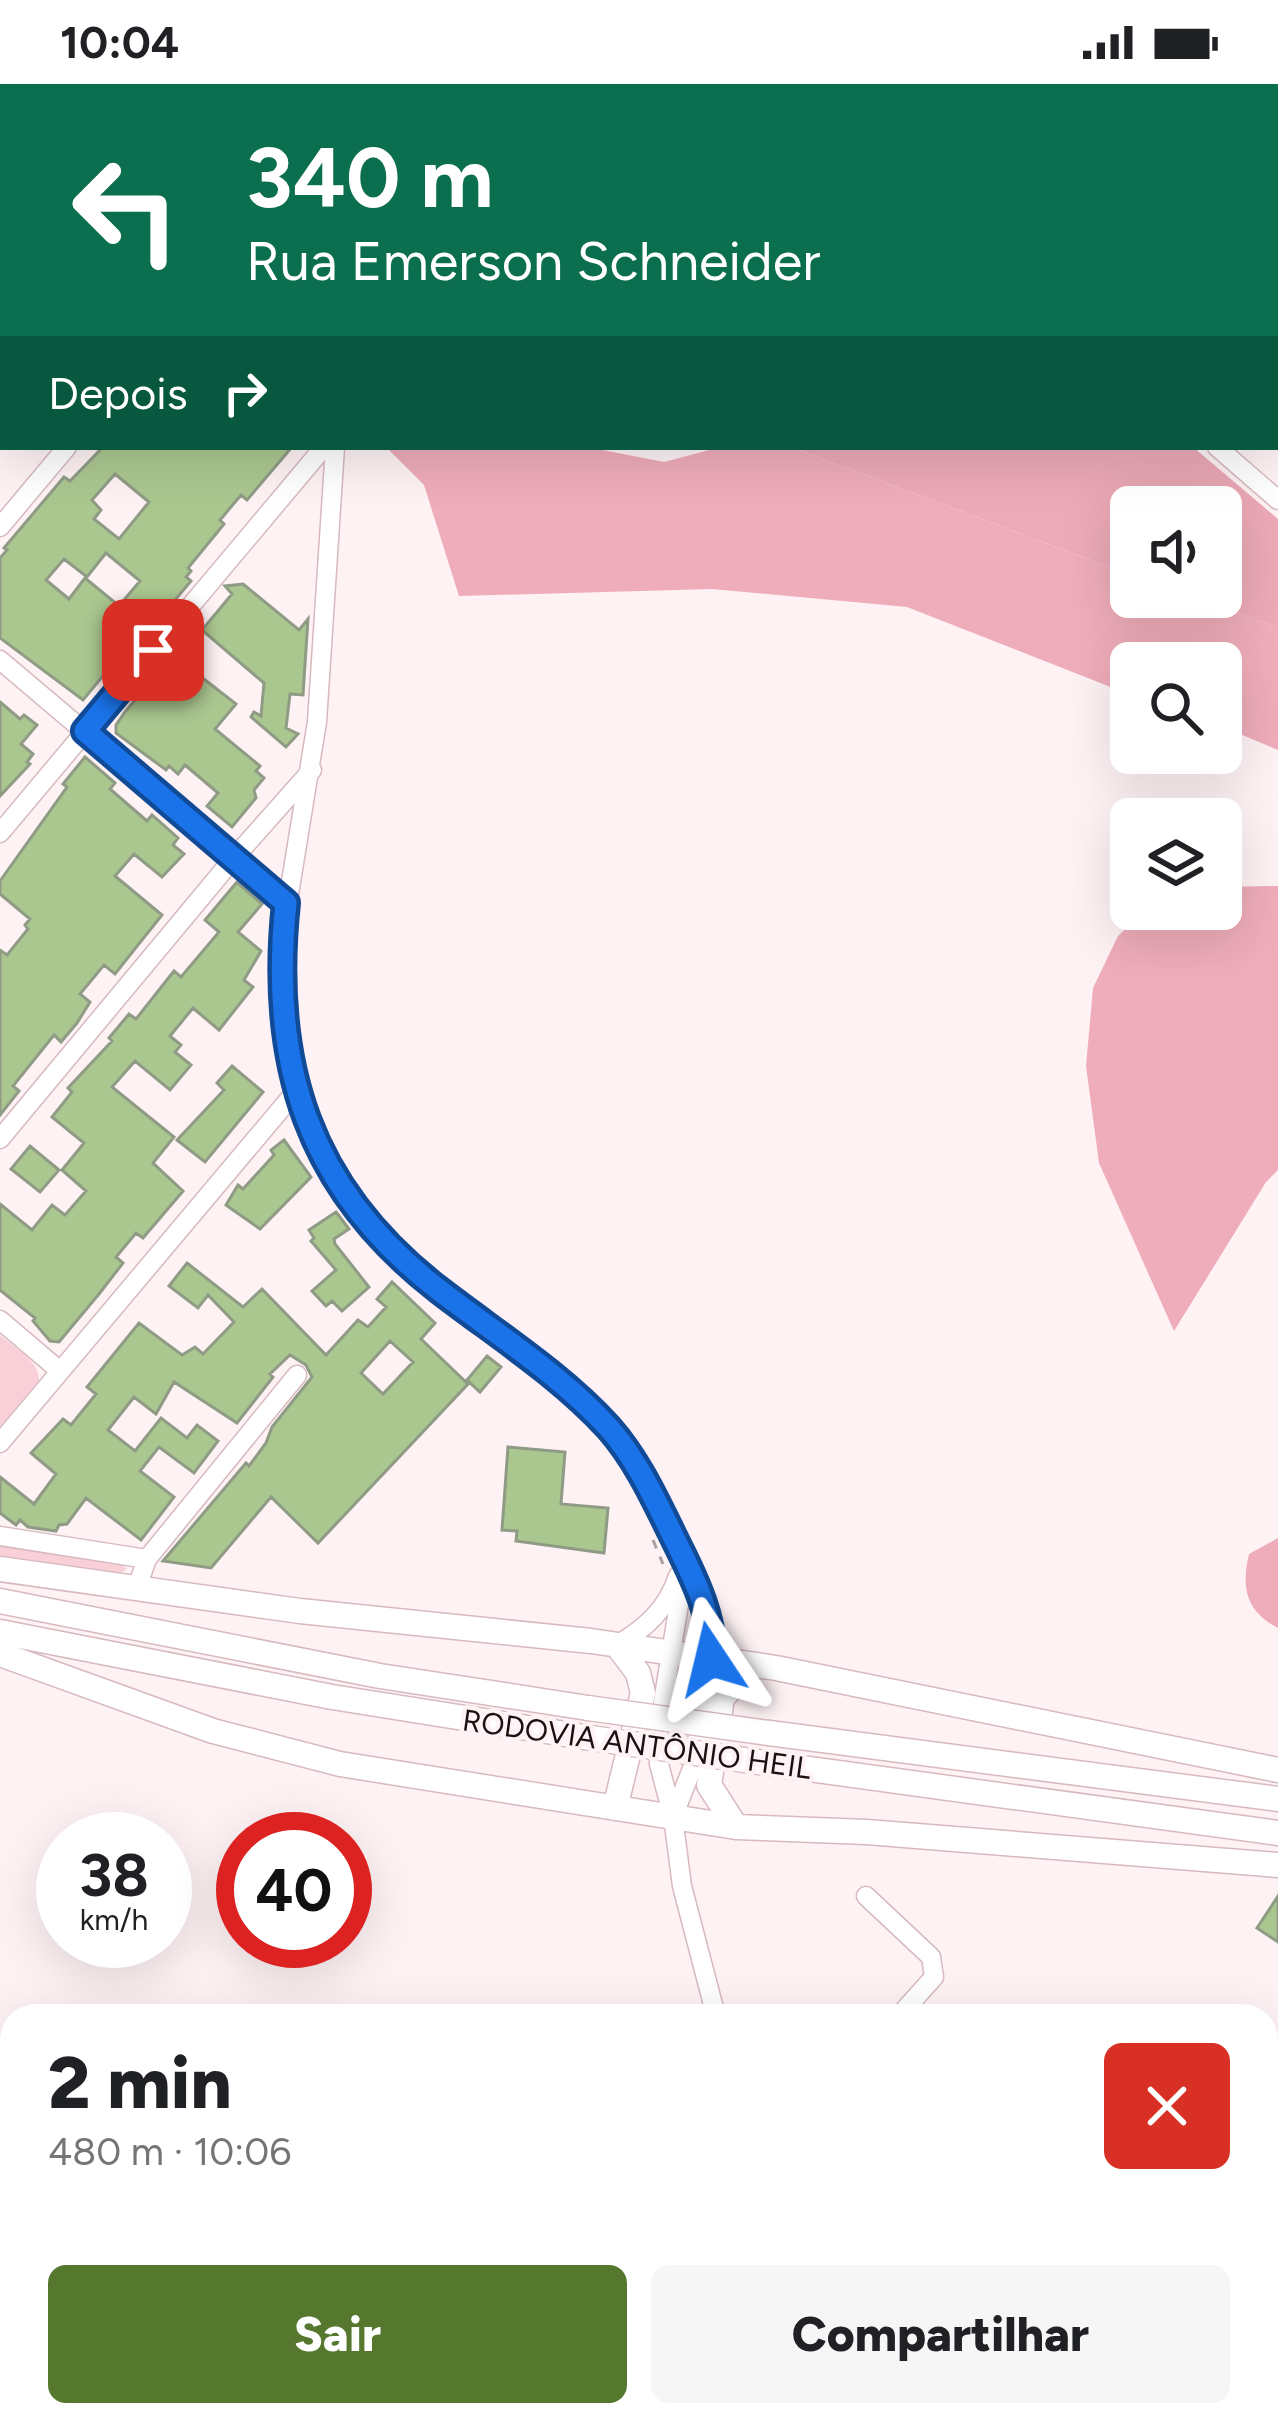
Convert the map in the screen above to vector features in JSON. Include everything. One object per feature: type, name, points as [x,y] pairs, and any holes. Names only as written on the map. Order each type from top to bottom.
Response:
[{"type":"main road","points":[[0,1569],[136,1590],[753,1665],[1278,1770]]},
{"type":"main road","name":"RODOVIA ANTÔNIO HEIL","points":[[0,1601],[380,1676],[769,1733],[1278,1799]]},
{"type":"main road","name":"RODOVIA ANTÔNIO HEIL","points":[[0,1632],[332,1697],[584,1737],[1278,1833]]},
{"type":"main road","points":[[615,1808],[643,1694],[638,1673],[617,1645]]},
{"type":"main road","points":[[0,1654],[213,1731],[300,1756],[736,1827],[866,1832],[1278,1865]]},
{"type":"main road","points":[[736,1827],[709,1785],[722,1698],[753,1665]]},
{"type":"street","points":[[0,526],[64,450]]},
{"type":"street","points":[[0,833],[321,450]]},
{"type":"street","points":[[335,450],[312,770],[286,903],[282,960],[283,1019],[296,1091],[318,1151],[367,1223],[434,1286],[529,1358],[609,1428],[632,1460],[682,1554],[713,1644],[693,1766],[673,1817]]},
{"type":"street","points":[[1220,450],[1278,500]]},
{"type":"street","points":[[0,660],[286,903]]},
{"type":"street","points":[[0,1138],[312,770]]},
{"type":"street","points":[[0,1443],[296,1091]]},
{"type":"street","points":[[0,1320],[60,1371]]},
{"type":"street","points":[[136,1590],[147,1559],[297,1375]]},
{"type":"street","points":[[0,1535],[147,1559]]},
{"type":"street","points":[[617,1645],[642,1630],[662,1609],[676,1582],[682,1554]]},
{"type":"street","points":[[682,1554],[682,1588],[658,1749],[682,1886],[713,2004]]},
{"type":"street","points":[[866,1896],[932,1957],[934,1977],[910,2004]]},
{"type":"path","points":[[652,1536],[666,1571]]},
{"type":"shaded area","points":[[389,450],[602,450],[664,462],[710,450],[799,450],[1110,567],[1110,618],[1242,615],[1278,627],[1278,750],[1242,735],[1242,642],[1110,642],[1110,687],[907,607],[712,589],[459,596],[424,485]]},
{"type":"shaded area","points":[[799,450],[1197,450],[1239,486],[1110,486],[1110,567]]},
{"type":"shaded area","points":[[1242,489],[1278,519],[1278,627],[1242,615]]},
{"type":"shaded area","points":[[1278,886],[1278,1170],[1174,1331],[1099,1163],[1086,1066],[1093,988],[1124,930],[1242,930],[1242,887]]},
{"type":"shaded area","points":[[0,1335],[30,1360],[39,1380],[0,1427]]},
{"type":"shaded area","points":[[1278,1538],[1278,1628],[1253,1606],[1246,1578],[1249,1554]]},
{"type":"shaded area","points":[[0,1540],[117,1560],[127,1569],[116,1576],[0,1557]]},
{"type":"building","points":[[100,450],[289,450],[247,500],[241,495],[220,520],[224,524],[188,568],[186,577],[191,581],[127,657],[122,653],[83,700],[0,638],[0,558],[64,477],[70,481]],"holes":[[[115,474],[149,502],[119,539],[94,519],[101,510],[92,500]],[[106,553],[140,581],[119,606],[85,578],[69,599],[46,580],[64,559],[87,577]]]},
{"type":"building","points":[[243,584],[299,630],[308,619],[303,695],[290,694],[286,728],[298,734],[286,747],[251,717],[254,712],[261,716],[264,683],[202,630],[232,594],[225,586]]},
{"type":"building","points":[[173,655],[236,704],[215,729],[260,766],[256,771],[264,778],[254,790],[256,798],[232,827],[207,806],[218,793],[185,765],[178,774],[169,766],[166,770],[116,733],[125,712]]},
{"type":"building","points":[[0,702],[20,719],[24,715],[37,725],[21,744],[33,754],[30,764],[0,796]]},
{"type":"building","points":[[85,757],[115,783],[110,789],[147,821],[152,815],[178,838],[173,845],[184,854],[162,877],[134,854],[115,876],[162,915],[115,974],[104,965],[80,994],[90,1002],[77,1023],[61,1042],[54,1035],[13,1086],[19,1091],[0,1115],[0,950],[7,955],[28,929],[25,925],[30,919],[0,894],[0,881]]},
{"type":"building","points":[[237,882],[262,904],[238,932],[261,951],[244,980],[253,987],[219,1030],[193,1008],[170,1036],[181,1045],[175,1052],[191,1065],[170,1090],[135,1061],[112,1087],[174,1137],[153,1163],[183,1191],[143,1238],[136,1233],[116,1257],[123,1263],[59,1342],[50,1341],[35,1318],[0,1290],[0,1204],[32,1230],[52,1205],[65,1215],[86,1191],[62,1170],[84,1143],[52,1117],[72,1092],[68,1088],[112,1041],[109,1038],[129,1014],[136,1019],[174,971],[181,977],[219,932],[205,920]]},
{"type":"building","points":[[232,1066],[263,1092],[205,1162],[177,1140],[224,1090],[217,1083]]},
{"type":"building","points":[[284,1140],[311,1177],[260,1229],[226,1205],[238,1185],[243,1189]]},
{"type":"building","points":[[30,1146],[59,1170],[40,1192],[11,1169]]},
{"type":"building","points":[[336,1212],[349,1229],[334,1239],[335,1244],[369,1287],[342,1311],[332,1301],[326,1306],[312,1291],[336,1270],[311,1241],[309,1230]]},
{"type":"building","points":[[187,1263],[243,1307],[262,1289],[326,1355],[358,1320],[368,1327],[386,1307],[377,1299],[392,1282],[435,1323],[421,1339],[468,1384],[318,1543],[271,1497],[211,1568],[163,1561],[246,1463],[249,1466],[272,1427],[312,1377],[306,1365],[290,1355],[270,1374],[273,1377],[237,1423],[174,1382],[156,1414],[134,1397],[108,1430],[135,1451],[161,1418],[187,1438],[197,1425],[218,1441],[194,1473],[159,1447],[140,1471],[174,1497],[141,1540],[86,1498],[56,1531],[28,1527],[20,1520],[16,1525],[0,1513],[0,1477],[34,1504],[56,1474],[31,1453],[63,1419],[71,1425],[96,1394],[87,1387],[139,1323],[182,1355],[195,1347],[203,1354],[234,1322],[208,1295],[198,1308],[169,1286]],"holes":[[[390,1341],[413,1362],[383,1394],[361,1373]]]},
{"type":"building","points":[[487,1356],[501,1367],[480,1392],[467,1380]]},
{"type":"building","points":[[508,1447],[565,1452],[561,1504],[608,1508],[604,1553],[516,1541],[517,1531],[502,1530]]},
{"type":"building","points":[[1278,1896],[1278,1942],[1257,1928]]},
{"type":"route","points":[[153,650],[85,731],[286,903],[283,1019],[296,1091],[318,1151],[367,1223],[399,1256],[609,1428],[655,1499],[682,1554],[707,1618],[711,1659]]}]
